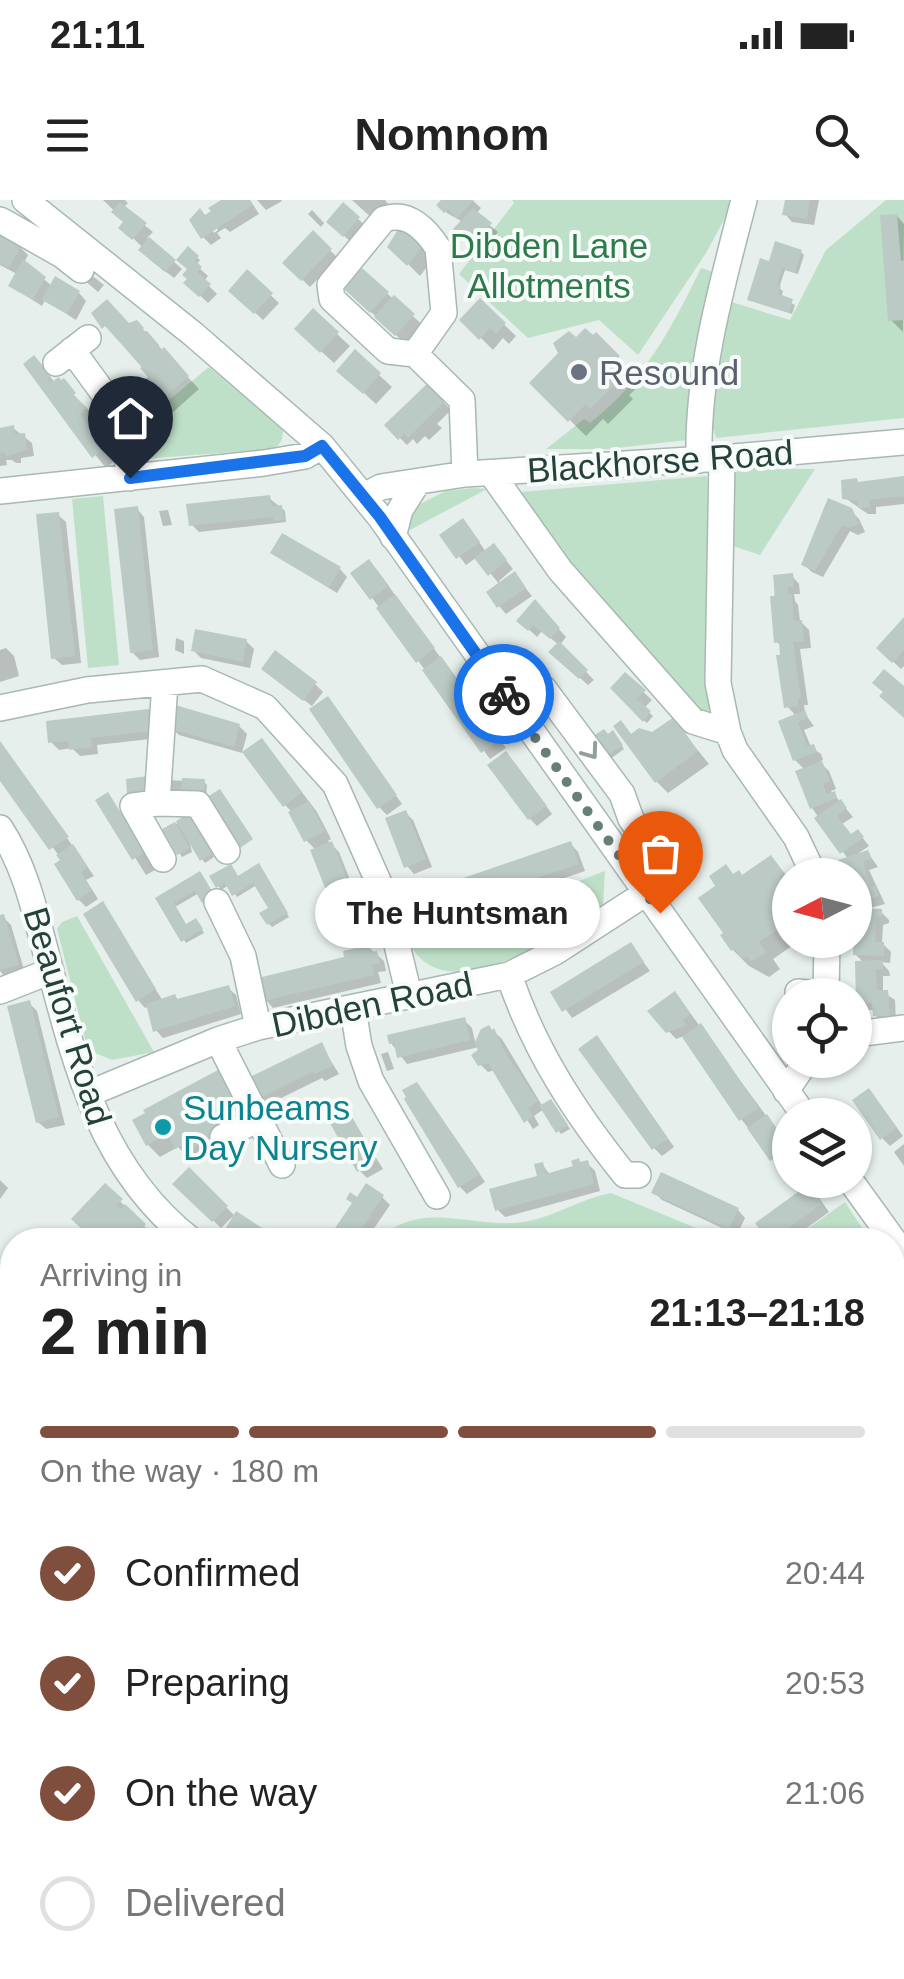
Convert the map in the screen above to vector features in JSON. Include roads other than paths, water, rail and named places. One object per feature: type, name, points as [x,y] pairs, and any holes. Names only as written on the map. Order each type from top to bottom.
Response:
[{"type":"street","points":[[25,200],[193,334],[322,446],[394,537],[791,1098]]},
{"type":"street","points":[[744,200],[716,307],[698,420],[711,459],[718,683],[728,732],[736,750],[796,837],[806,858]]},
{"type":"street","points":[[415,354],[444,313],[438,248],[406,216],[397,214],[384,219],[330,285],[332,299],[388,351],[415,354],[462,400],[478,474],[694,722],[728,732]]},
{"type":"street","points":[[0,220],[81,270]]},
{"type":"street","points":[[72,350],[120,417],[130,478]]},
{"type":"street","name":"Blackhorse Road","points":[[364,496],[381,487],[478,474],[904,442]]},
{"type":"street","points":[[0,491],[305,456],[322,446]]},
{"type":"street","points":[[394,537],[400,510],[417,483]]},
{"type":"street","points":[[495,682],[520,674],[544,689],[622,794],[630,818],[648,843]]},
{"type":"street","points":[[0,708],[87,690],[202,679],[265,707],[335,784],[386,899],[408,995]]},
{"type":"street","points":[[157,803],[165,683]]},
{"type":"street","points":[[163,859],[134,806],[198,804],[226,851]]},
{"type":"street","points":[[606,836],[630,818]]},
{"type":"street","name":"Beaufort Road","points":[[0,828],[28,882],[88,1094],[107,1141],[159,1228]]},
{"type":"street","name":"Dibden Road","points":[[88,1094],[218,1040],[258,1028],[509,975],[555,952],[646,893]]},
{"type":"street","points":[[233,912],[258,1028]]},
{"type":"street","points":[[0,991],[51,971]]},
{"type":"street","points":[[509,975],[523,1016],[556,1082],[624,1175],[638,1175]]},
{"type":"street","points":[[353,1009],[359,1046],[371,1081],[438,1196]]},
{"type":"street","points":[[872,1032],[904,1028]]},
{"type":"street","points":[[218,1040],[282,1165]]},
{"type":"street","points":[[786,1091],[795,1078]]},
{"type":"street","points":[[222,1137],[258,1119]]},
{"type":"street","points":[[863,1198],[885,1228]]},
{"type":"place","name":"Resound","points":[[579,372]]},
{"type":"place","name":"The Huntsman","points":[[660,913]]},
{"type":"place","name":"Sunbeams Day Nursery","points":[[163,1127]]},
{"type":"park label","name":"Dibden Lane Allotments","points":[[549,265]]}]
